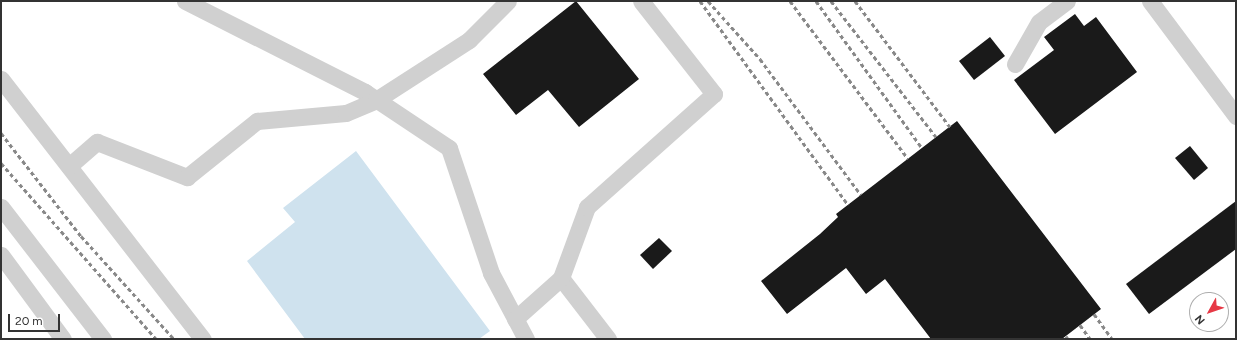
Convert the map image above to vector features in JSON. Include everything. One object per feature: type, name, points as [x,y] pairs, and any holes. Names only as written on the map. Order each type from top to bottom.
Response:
[{"type":"lane","points":[[184,1],[205,5],[376,100],[449,148],[491,274],[526,339]]},
{"type":"lane","points":[[69,166],[97,142],[187,177],[257,121],[346,113],[376,100],[469,40],[508,1]]},
{"type":"lane","points":[[515,319],[561,278],[587,207],[714,94],[640,1]]},
{"type":"lane","points":[[1014,64],[1039,22],[1067,1]]},
{"type":"lane","points":[[1150,1],[1236,116]]},
{"type":"lane","points":[[1,79],[203,339]]},
{"type":"lane","points":[[1,207],[103,339]]},
{"type":"lane","points":[[1,255],[63,339]]},
{"type":"lane","points":[[561,278],[608,339]]},
{"type":"water","points":[[356,151],[490,331],[479,339],[305,339],[247,261],[295,222],[283,208]]},
{"type":"building","points":[[576,1],[639,79],[579,127],[548,90],[516,115],[483,74]]},
{"type":"building","points":[[1075,14],[1084,26],[1096,17],[1137,72],[1055,134],[1014,80],[1054,50],[1044,37]]},
{"type":"building","points":[[990,37],[1005,56],[974,80],[959,61]]},
{"type":"building","points":[[957,121],[1101,309],[1062,339],[931,339],[885,279],[866,294],[846,268],[787,314],[761,281],[820,234],[838,217],[836,214]]},
{"type":"building","points":[[1190,146],[1208,168],[1194,180],[1175,158]]},
{"type":"building","points":[[1236,201],[1236,249],[1149,314],[1126,284]]},
{"type":"building","points":[[659,238],[672,251],[653,269],[640,255]]},
{"type":"railway","points":[[700,1],[848,205]]},
{"type":"railway","points":[[708,1],[760,59],[861,195]]},
{"type":"railway","points":[[790,1],[908,159]]},
{"type":"railway","points":[[816,1],[922,148]]},
{"type":"railway","points":[[831,1],[936,137]]},
{"type":"railway","points":[[855,1],[950,127]]},
{"type":"railway","points":[[1,133],[81,236],[174,339]]},
{"type":"railway","points":[[1,163],[156,339]]},
{"type":"railway","points":[[1094,314],[1112,339]]},
{"type":"railway","points":[[1080,325],[1090,339]]}]
